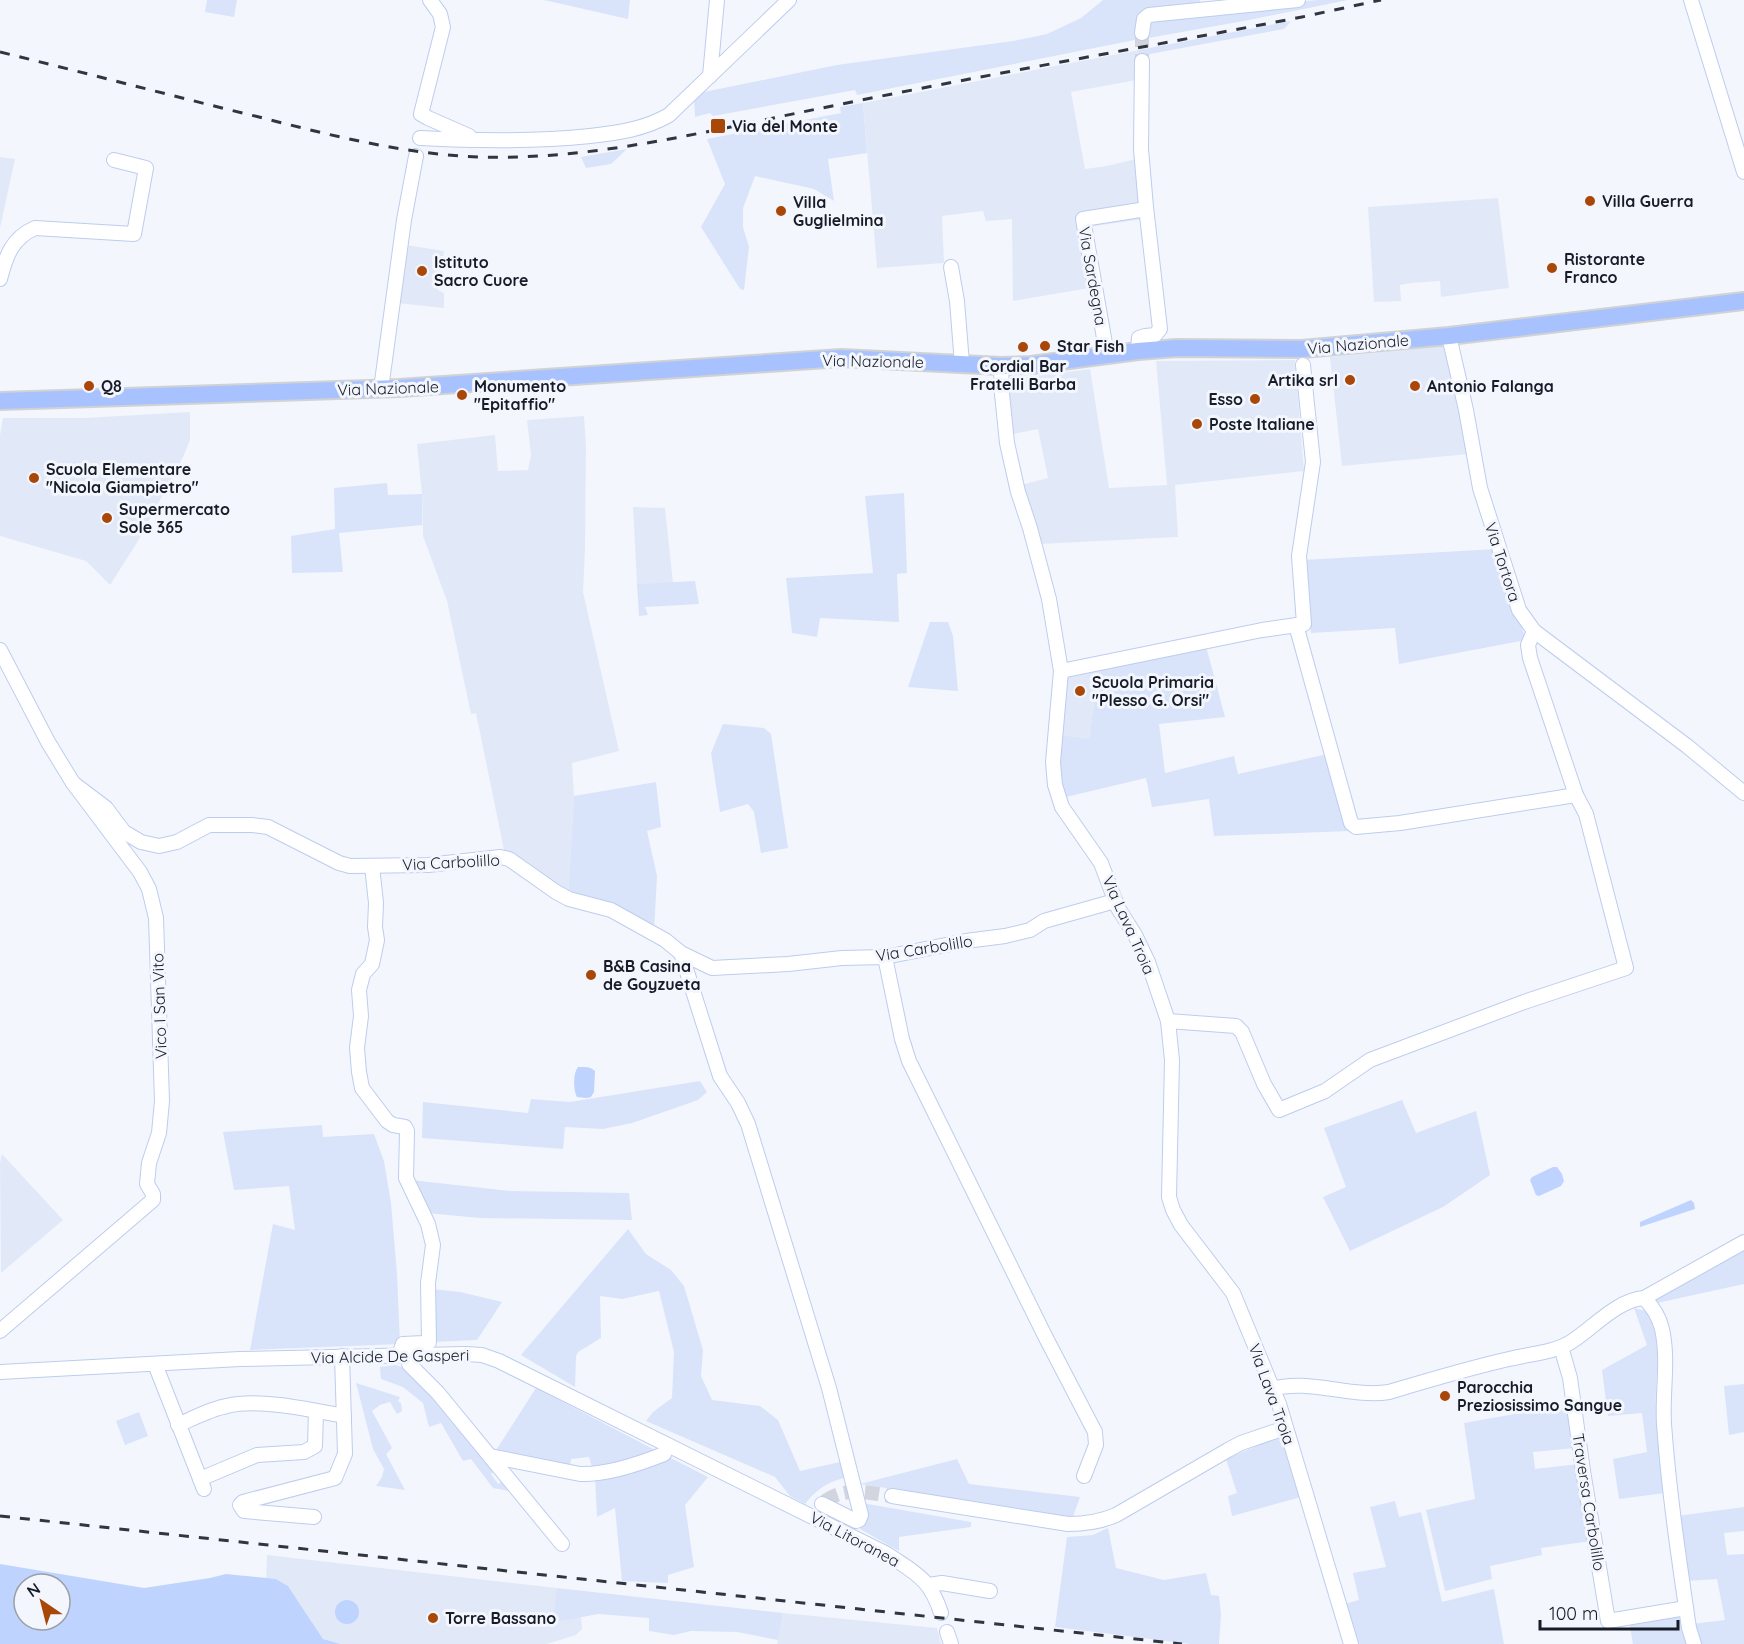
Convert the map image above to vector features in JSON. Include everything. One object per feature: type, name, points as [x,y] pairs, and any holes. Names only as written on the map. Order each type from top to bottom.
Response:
[{"type":"main road","name":"Via Nazionale","points":[[0,401],[381,389],[841,358],[1001,366],[1054,363],[1177,348],[1302,358],[1449,336],[1744,301]]},
{"type":"street","points":[[430,0],[440,14],[443,27],[421,114],[470,136],[471,141]]},
{"type":"street","points":[[706,81],[717,0]]},
{"type":"street","points":[[420,138],[518,141],[572,138],[640,128],[669,115],[789,0]]},
{"type":"street","points":[[1142,33],[1144,19],[1149,15],[1298,0]]},
{"type":"street","points":[[1691,0],[1744,172]]},
{"type":"street","points":[[1138,351],[1139,338],[1155,335],[1160,329],[1141,149],[1142,61]]},
{"type":"street","points":[[381,389],[404,220],[416,156]]},
{"type":"street","points":[[0,279],[16,240],[23,233],[35,228],[134,234],[146,168],[114,160]]},
{"type":"street","name":"Via Sardegna","points":[[1107,355],[1083,219],[1140,210]]},
{"type":"street","points":[[951,267],[957,301],[962,364]]},
{"type":"street","name":"Via Tortora","points":[[1449,336],[1466,410],[1480,488],[1519,610],[1534,631],[1637,707],[1744,793]]},
{"type":"street","points":[[1061,671],[1262,630],[1304,624],[1299,556],[1312,462],[1302,358]]},
{"type":"street","name":"Via Lava Troia","points":[[1001,366],[1007,443],[1018,492],[1030,528],[1048,599],[1061,671],[1053,762],[1055,785],[1062,807],[1101,863],[1118,908],[1148,962],[1168,1021],[1172,1060],[1169,1197],[1181,1226],[1233,1293],[1279,1404],[1351,1644]]},
{"type":"street","points":[[1296,625],[1351,823],[1356,827],[1400,823],[1576,795]]},
{"type":"street","points":[[1168,1021],[1236,1026],[1242,1032],[1264,1084],[1279,1110],[1325,1091],[1370,1060],[1524,1002],[1626,968],[1586,814],[1576,795],[1530,658],[1528,645],[1534,631]]},
{"type":"street","name":"Vico I San Vito","points":[[0,651],[48,742],[73,783],[140,872],[149,889],[156,918],[162,1101],[159,1133],[149,1163],[147,1184],[153,1194],[153,1200],[0,1331]]},
{"type":"street","name":"Via Carbolillo","points":[[73,783],[106,808],[124,832],[141,842],[159,846],[177,842],[209,825],[252,825],[267,827],[339,863],[350,866],[428,865],[500,857],[509,859],[569,899],[611,910],[665,940],[681,953],[712,968],[885,957],[1030,930],[1044,921],[1115,901]]},
{"type":"street","points":[[372,866],[377,940],[372,964],[363,974],[359,990],[361,1016],[357,1048],[359,1072],[362,1088],[387,1121],[407,1131],[406,1178],[428,1224],[433,1245],[428,1283],[429,1342],[404,1344],[403,1355],[438,1393],[562,1544]]},
{"type":"street","points":[[681,953],[720,1076],[738,1103],[748,1124],[829,1388],[861,1515],[856,1521],[823,1502],[813,1517]]},
{"type":"street","points":[[885,957],[902,1039],[909,1061],[1095,1432],[1096,1445],[1084,1476]]},
{"type":"street","points":[[1272,1389],[1292,1386],[1358,1393],[1382,1393],[1498,1361],[1561,1347],[1620,1306],[1633,1299],[1644,1298],[1744,1242]]},
{"type":"street","points":[[1644,1298],[1655,1308],[1662,1328],[1666,1369],[1663,1412],[1672,1512],[1689,1628],[1694,1644]]},
{"type":"street","name":"Traversa Carbolillo","points":[[1561,1347],[1570,1378],[1608,1621],[1686,1608]]},
{"type":"street","name":"Via Alcide De Gasperi","points":[[0,1372],[342,1356],[482,1355],[499,1361],[782,1501]]},
{"type":"street","points":[[314,1517],[244,1511],[240,1505],[243,1502],[335,1478],[345,1454],[342,1356]]},
{"type":"street","points":[[155,1364],[202,1484],[257,1455],[304,1452],[315,1446],[316,1411]]},
{"type":"street","points":[[178,1425],[225,1406],[244,1403],[296,1407],[344,1416]]},
{"type":"street","points":[[892,1496],[1068,1524],[1101,1522],[1241,1443],[1285,1428]]},
{"type":"street","points":[[490,1456],[580,1474],[591,1474],[643,1462],[664,1454],[668,1445]]},
{"type":"street","name":"Via Litoranea","points":[[782,1501],[887,1554],[923,1579],[929,1585],[941,1613]]},
{"type":"street","points":[[929,1585],[942,1583],[990,1592]]},
{"type":"shaded area","points":[[207,0],[237,0],[234,17],[205,12]]},
{"type":"shaded area","points":[[544,0],[630,0],[628,19]]},
{"type":"shaded area","points":[[1103,0],[1200,0],[1199,6],[1142,21],[1140,39],[857,95],[855,90],[713,116],[710,113],[695,117],[694,97],[699,93],[837,65],[1013,41],[1047,34],[1081,18]]},
{"type":"shaded area","points":[[1317,0],[1348,0],[1143,39],[1151,17]]},
{"type":"shaded area","points":[[1291,21],[1284,29],[1139,56],[1139,50]]},
{"type":"shaded area","points":[[1139,50],[1142,79],[1071,92],[1085,169],[1144,157],[1150,218],[1088,227],[1095,287],[1013,301],[1012,219],[986,221],[983,211],[942,216],[944,263],[877,268],[863,103]]},
{"type":"shaded area","points":[[863,103],[867,153],[828,159],[834,201],[814,189],[755,176],[743,208],[743,227],[749,247],[744,290],[740,289],[701,227],[725,184],[707,139],[841,113],[840,107]]},
{"type":"shaded area","points":[[627,149],[611,164],[586,168],[581,157]]},
{"type":"shaded area","points":[[0,157],[15,159],[0,228]]},
{"type":"shaded area","points":[[1498,198],[1509,288],[1441,297],[1440,281],[1411,283],[1400,285],[1401,301],[1374,302],[1368,207]]},
{"type":"shaded area","name":"Istituto Sacro Cuore","points":[[406,245],[444,251],[438,290],[444,293],[444,308],[397,303]]},
{"type":"shaded area","points":[[1447,345],[1469,454],[1342,466],[1330,357]]},
{"type":"shaded area","points":[[1295,360],[1304,471],[1175,485],[1178,537],[1040,544],[1021,485],[1048,478],[1038,429],[1009,435],[1008,393],[1012,386],[1022,378],[1090,369],[1109,488],[1167,485],[1156,361]]},
{"type":"shaded area","points":[[190,412],[190,440],[183,457],[138,541],[110,585],[86,561],[0,536],[0,435],[3,418],[84,418]]},
{"type":"shaded area","points":[[584,416],[586,445],[583,592],[619,751],[572,763],[574,796],[568,897],[505,855],[476,713],[471,714],[447,601],[423,536],[417,444],[495,435],[498,471],[528,470],[531,455],[527,420]]},
{"type":"shaded area","points":[[387,483],[388,495],[422,494],[422,525],[339,533],[343,572],[292,573],[291,536],[335,529],[334,488]]},
{"type":"shaded area","points":[[904,493],[907,573],[897,574],[899,622],[820,618],[817,637],[792,633],[786,578],[873,573],[865,496]]},
{"type":"shaded area","points":[[633,507],[665,508],[673,583],[637,584]]},
{"type":"shaded area","points":[[1496,549],[1526,640],[1399,664],[1395,628],[1311,633],[1303,560]]},
{"type":"shaded area","points":[[695,581],[699,604],[645,607],[648,615],[639,616],[637,584]]},
{"type":"shaded area","points":[[930,622],[948,622],[953,636],[958,691],[908,687]]},
{"type":"shaded area","points":[[1206,646],[1225,717],[1159,724],[1165,773],[1234,756],[1238,774],[1328,754],[1350,831],[1214,836],[1209,799],[1152,807],[1146,778],[1066,797],[1060,774],[1060,735],[1089,739],[1099,668]]},
{"type":"shaded area","name":"Scuola Primaria \"Plesso G. Orsi\"","points":[[1099,668],[1089,740],[1060,735],[1067,674]]},
{"type":"shaded area","points":[[723,724],[764,728],[771,734],[788,848],[761,853],[754,812],[748,804],[720,812],[711,753]]},
{"type":"shaded area","points":[[656,782],[661,827],[647,831],[657,876],[654,932],[568,897],[574,796]]},
{"type":"shaded area","points":[[700,1081],[707,1092],[698,1100],[632,1123],[603,1129],[565,1127],[563,1149],[422,1138],[423,1102],[528,1113],[531,1099],[570,1102]]},
{"type":"shaded area","points":[[1402,1100],[1416,1133],[1476,1111],[1490,1175],[1443,1207],[1350,1251],[1323,1197],[1346,1187],[1324,1128]]},
{"type":"shaded area","points":[[322,1125],[323,1137],[374,1134],[384,1161],[391,1203],[400,1344],[250,1350],[273,1224],[295,1230],[289,1186],[234,1190],[223,1132]]},
{"type":"shaded area","points":[[2,1154],[63,1220],[1,1273],[0,1163]]},
{"type":"shaded area","points":[[411,1180],[510,1191],[629,1193],[632,1220],[480,1218],[427,1213]]},
{"type":"shaded area","points":[[628,1229],[646,1254],[671,1270],[684,1286],[703,1350],[701,1376],[712,1400],[760,1406],[778,1420],[800,1471],[840,1462],[844,1478],[822,1487],[805,1504],[790,1496],[775,1477],[646,1421],[653,1412],[672,1398],[674,1352],[659,1291],[622,1299],[600,1296],[601,1338],[578,1352],[575,1387],[521,1355]]},
{"type":"shaded area","points":[[1744,1245],[1744,1284],[1657,1303],[1655,1297]]},
{"type":"shaded area","points":[[431,1289],[460,1292],[502,1302],[477,1340],[433,1342]]},
{"type":"shaded area","points":[[1634,1308],[1646,1311],[1655,1333],[1657,1345],[1656,1406],[1665,1493],[1619,1499],[1613,1459],[1647,1452],[1642,1413],[1608,1416],[1602,1370],[1647,1345]]},
{"type":"shaded area","points":[[396,1365],[416,1377],[496,1469],[491,1474],[498,1484],[504,1480],[528,1508],[525,1511],[509,1491],[493,1488],[471,1459],[463,1461],[441,1423],[429,1427],[423,1403],[403,1387],[381,1379],[380,1367]]},
{"type":"shaded area","points":[[356,1383],[400,1397],[398,1401],[401,1403],[402,1411],[397,1414],[390,1402],[372,1411],[392,1448],[386,1454],[405,1490],[376,1486],[384,1469],[373,1449]]},
{"type":"shaded area","points":[[1744,1384],[1744,1432],[1729,1435],[1724,1386]]},
{"type":"shaded area","points":[[536,1388],[657,1451],[593,1470],[589,1457],[571,1459],[570,1468],[495,1452]]},
{"type":"shaded area","points":[[1570,1404],[1575,1448],[1533,1452],[1535,1469],[1579,1464],[1591,1541],[1541,1548],[1542,1555],[1490,1566],[1492,1579],[1445,1591],[1426,1510],[1475,1499],[1464,1423]]},
{"type":"shaded area","points":[[139,1412],[148,1436],[125,1445],[116,1421]]},
{"type":"shaded area","points":[[1280,1436],[1301,1497],[1232,1516],[1228,1496],[1237,1493],[1226,1459]]},
{"type":"shaded area","points":[[667,1456],[708,1477],[685,1505],[694,1567],[668,1575],[668,1583],[622,1581],[615,1508],[597,1517],[595,1477]]},
{"type":"shaded area","points":[[957,1459],[969,1484],[1080,1497],[1073,1517],[860,1484]]},
{"type":"shaded area","points":[[1395,1501],[1399,1517],[1421,1512],[1442,1602],[1494,1589],[1504,1644],[1359,1644],[1344,1604],[1359,1600],[1353,1573],[1386,1567],[1370,1507]]},
{"type":"shaded area","points":[[862,1503],[971,1522],[971,1527],[899,1537],[899,1551],[860,1529],[864,1515]]},
{"type":"shaded area","points":[[1744,1507],[1744,1531],[1724,1533],[1727,1555],[1744,1554],[1744,1644],[1699,1644],[1692,1624],[1725,1620],[1717,1579],[1687,1581],[1677,1516]]},
{"type":"shaded area","points":[[1108,1528],[1116,1568],[1164,1580],[1206,1573],[1211,1595],[1219,1596],[1221,1614],[1219,1644],[1191,1644],[1055,1627],[1067,1537],[1093,1535]]},
{"type":"shaded area","points":[[267,1555],[557,1588],[556,1622],[581,1616],[582,1629],[576,1635],[547,1644],[341,1644],[323,1639],[288,1586],[276,1579],[266,1578]]},
{"type":"shaded area","points":[[557,1588],[783,1613],[778,1640],[737,1632],[691,1631],[674,1635],[649,1631],[649,1618],[598,1614],[556,1622],[554,1613]]},
{"type":"shaded area","points":[[783,1613],[937,1628],[941,1644],[777,1644]]},
{"type":"shaded area","points":[[1678,1614],[1686,1644],[1633,1644],[1629,1622]]},
{"type":"water","points":[[578,1067],[595,1071],[594,1092],[591,1097],[577,1097],[574,1082]]},
{"type":"water","points":[[1557,1167],[1562,1174],[1564,1181],[1561,1186],[1539,1196],[1536,1195],[1530,1180]]},
{"type":"water","points":[[1691,1200],[1695,1209],[1640,1227],[1640,1222]]},
{"type":"water","points":[[0,1564],[48,1572],[12,1572],[12,1632],[72,1632],[72,1576],[144,1588],[226,1574],[276,1579],[288,1586],[323,1639],[341,1644],[0,1644]]},
{"type":"water","points":[[347,1600],[352,1601],[358,1607],[358,1617],[352,1623],[347,1624],[342,1623],[336,1617],[335,1612],[336,1607],[342,1601]]},
{"type":"tunnel","points":[[1142,33],[1142,61]]},
{"type":"tunnel","points":[[825,1501],[841,1493],[850,1492],[892,1496]]},
{"type":"railway","points":[[0,52],[359,141],[435,154],[505,157],[595,151],[685,136],[1381,0]]},
{"type":"railway","points":[[0,1516],[1182,1644]]},
{"type":"place","name":"Via del Monte","points":[[718,126]]},
{"type":"place","name":"Villa Guerra","points":[[1590,201]]},
{"type":"place","name":"Villa Guglielmina","points":[[781,211]]},
{"type":"place","name":"Ristorante Franco","points":[[1552,268]]},
{"type":"place","name":"Istituto Sacro Cuore","points":[[422,271]]},
{"type":"place","name":"Star Fish","points":[[1045,346]]},
{"type":"place","name":"Cordial Bar Fratelli Barba","points":[[1023,347]]},
{"type":"place","name":"Artika srl","points":[[1350,380]]},
{"type":"place","name":"Q8","points":[[89,386]]},
{"type":"place","name":"Antonio Falanga","points":[[1415,386]]},
{"type":"place","name":"Monumento \"Epitaffio\"","points":[[462,395]]},
{"type":"place","name":"Esso","points":[[1255,399]]},
{"type":"place","name":"Poste Italiane","points":[[1197,424]]},
{"type":"place","name":"Scuola Elementare \"Nicola Giampietro\"","points":[[34,478]]},
{"type":"place","name":"Supermercato Sole 365","points":[[107,518]]},
{"type":"place","name":"Scuola Primaria \"Plesso G. Orsi\"","points":[[1080,691]]},
{"type":"place","name":"B&B Casina de Goyzueta","points":[[591,975]]},
{"type":"place","name":"Parocchia Preziosissimo Sangue","points":[[1445,1396]]},
{"type":"place","name":"Torre Bassano","points":[[433,1618]]}]
